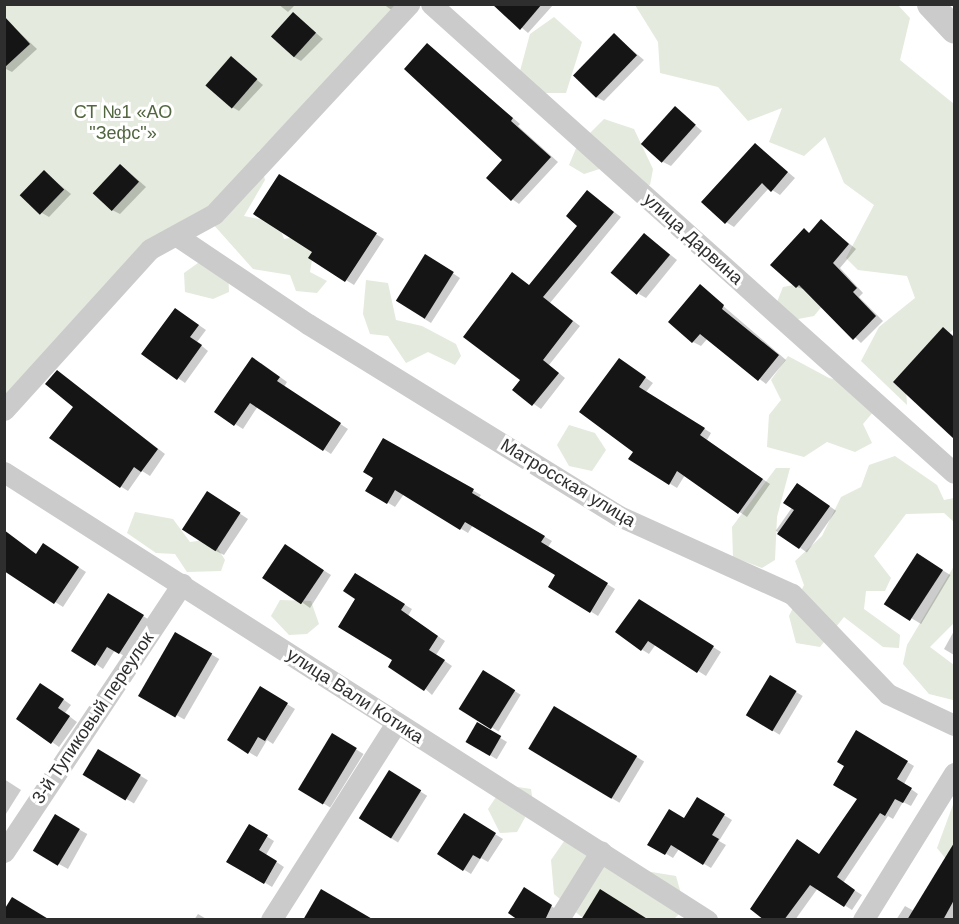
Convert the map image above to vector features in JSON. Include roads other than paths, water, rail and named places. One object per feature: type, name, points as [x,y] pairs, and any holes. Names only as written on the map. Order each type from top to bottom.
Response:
[{"type":"street","points":[[4,410],[150,249],[214,214],[409,4]]},
{"type":"street","name":"улица Дарвина","points":[[431,4],[954,473]]},
{"type":"street","points":[[930,4],[954,30]]},
{"type":"street","name":"Матросская улица","points":[[177,236],[308,324],[619,516],[792,594],[888,694],[954,725]]},
{"type":"street","name":"улица Вали Котика","points":[[4,472],[707,920]]},
{"type":"street","name":"3-й Тупиковый переулок","points":[[4,852],[182,584]]},
{"type":"street","points":[[271,920],[396,723]]},
{"type":"street","points":[[863,920],[954,772]]},
{"type":"street","points":[[558,920],[601,851]]},
{"type":"park label","name":"СТ №1 «АО \"Зефс\"»","points":[[123,123]]}]
